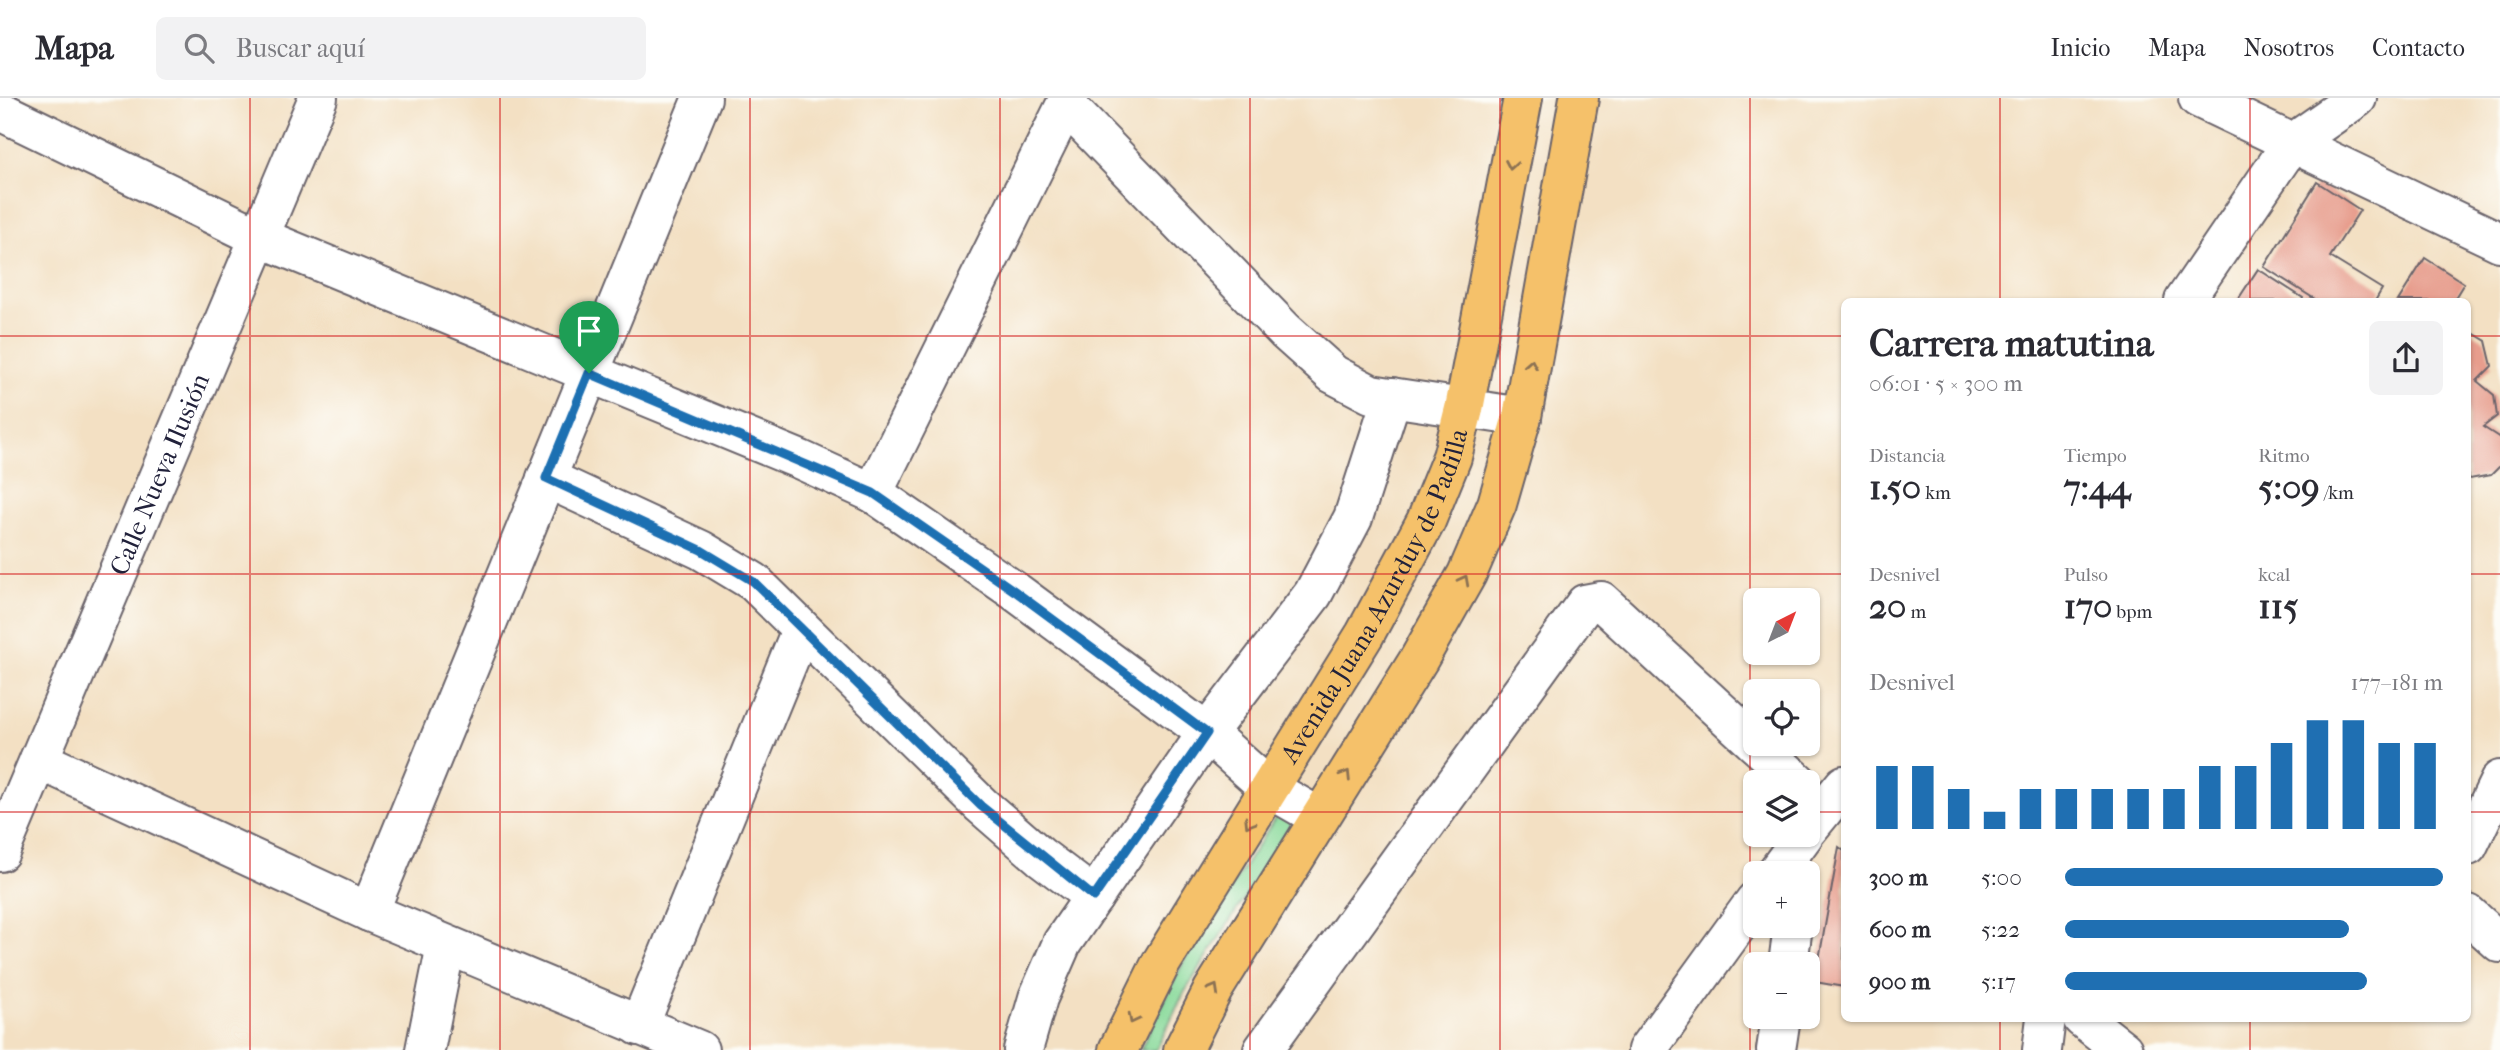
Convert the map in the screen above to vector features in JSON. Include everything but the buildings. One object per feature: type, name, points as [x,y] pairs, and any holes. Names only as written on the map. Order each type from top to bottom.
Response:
[{"type":"highway","name":"Avenida Juana Azurduy de Padilla","points":[[1118,1050],[1161,963],[1366,634],[1426,521],[1452,457],[1464,409],[1523,98]]},
{"type":"highway","points":[[1183,1050],[1213,990],[1419,659],[1467,574],[1497,504],[1522,417],[1579,98]]},
{"type":"street","name":"Calle Nueva Ilusión","points":[[0,852],[318,98]]},
{"type":"street","points":[[369,912],[702,98]]},
{"type":"street","points":[[2197,98],[2500,242]]},
{"type":"street","points":[[2186,298],[2291,144],[2357,98]]},
{"type":"street","points":[[873,493],[1067,102],[1285,331],[1333,374],[1371,394],[1522,417]]},
{"type":"street","points":[[0,111],[259,237],[873,493],[1016,592],[1207,733],[1270,789],[1320,817]]},
{"type":"street","points":[[1023,1050],[1038,998],[1062,943],[1207,733],[1313,594],[1353,518],[1392,397]]},
{"type":"street","points":[[546,478],[701,550],[754,582],[981,806],[1094,897]]},
{"type":"street","points":[[1263,1050],[1586,604],[1601,601],[1743,731]]},
{"type":"street","points":[[639,1026],[801,630]]},
{"type":"street","points":[[1770,756],[1785,770]]},
{"type":"street","points":[[39,760],[369,912],[699,1050]]},
{"type":"street","points":[[2471,840],[2500,780]]},
{"type":"street","points":[[2471,917],[2500,943]]},
{"type":"street","points":[[1647,1050],[1743,918]]},
{"type":"street","points":[[425,1050],[446,945]]},
{"type":"street","points":[[2042,1050],[2046,1022]]},
{"type":"street","points":[[2087,1022],[2123,1050]]},
{"type":"street","points":[[1776,1050],[1779,1029]]},
{"type":"green space","points":[[1279,812],[1294,820],[1184,993],[1156,1050],[1140,1050],[1184,961]]},
{"type":"route","points":[[589,373],[801,460],[873,493],[1016,592],[1207,733],[1094,897],[981,806],[754,582],[701,550],[546,478],[589,373]]}]
